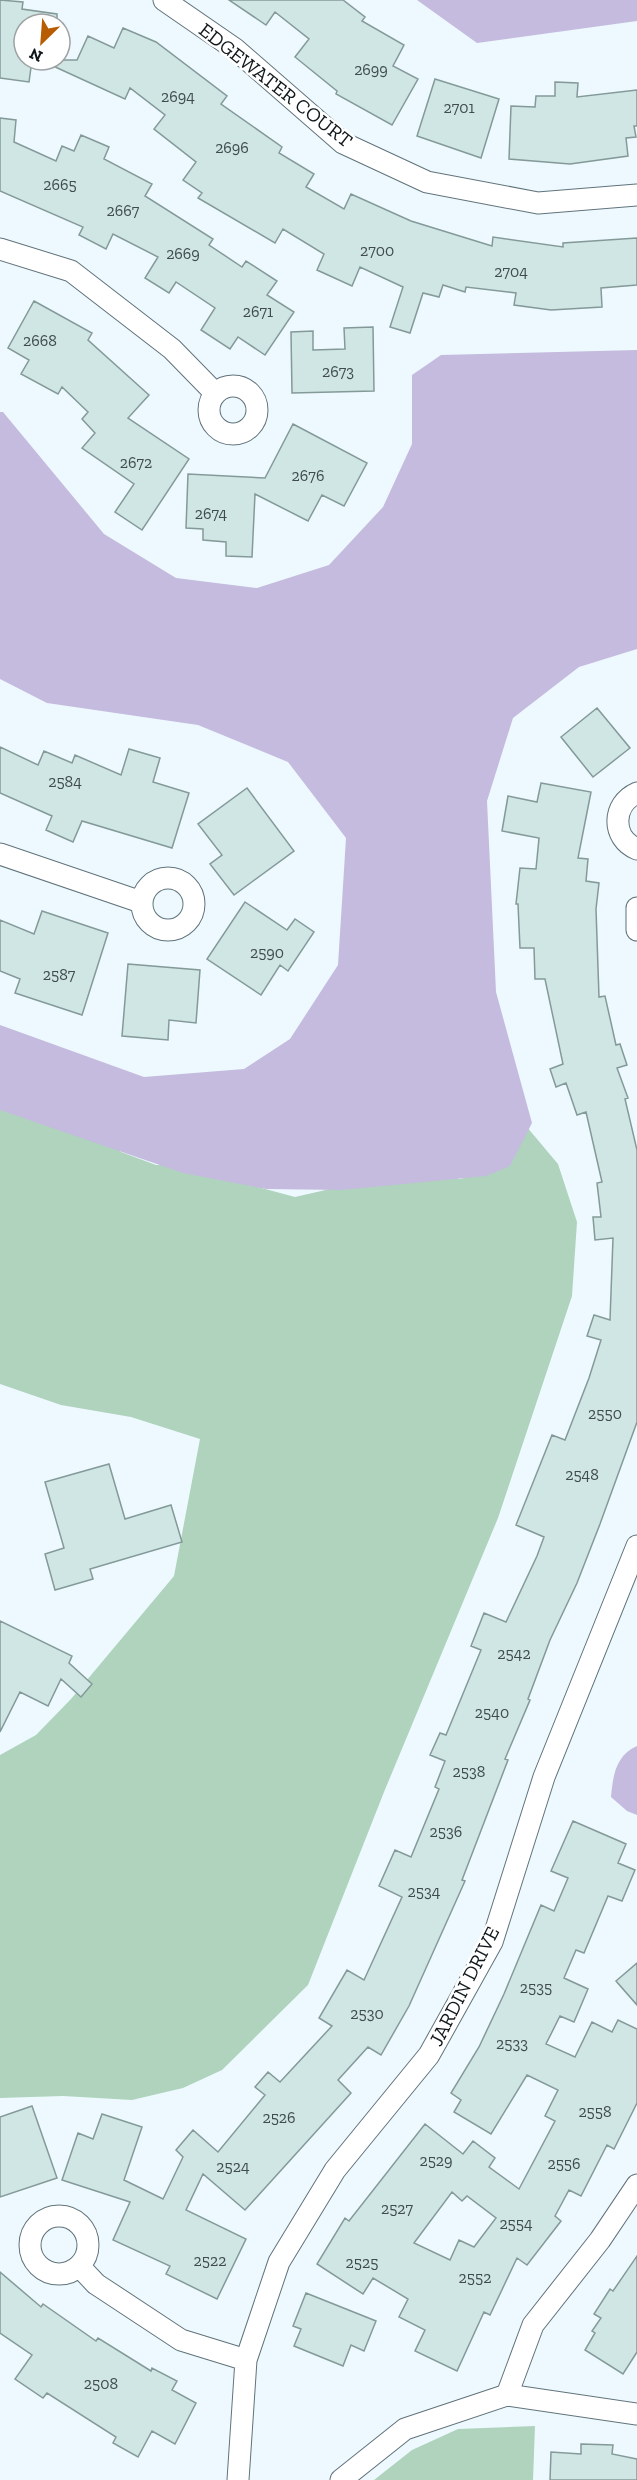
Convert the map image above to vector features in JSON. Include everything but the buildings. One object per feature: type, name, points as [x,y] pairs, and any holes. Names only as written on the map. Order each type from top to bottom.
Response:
[{"type":"street","name":"EDGEWATER COURT","points":[[164,0],[235,49],[343,143],[427,182],[538,203],[637,195]]},
{"type":"street","points":[[0,249],[71,271],[172,349],[215,393]]},
{"type":"street","points":[[637,793],[621,806],[618,825],[626,842],[637,849]]},
{"type":"street","points":[[0,854],[141,902]]},
{"type":"street","points":[[637,908],[637,930]]},
{"type":"street","name":"JARDIN DRIVE","points":[[238,2480],[246,2360],[279,2262],[334,2170],[429,2055],[492,1942],[544,1777],[635,1559]]},
{"type":"street","points":[[507,2395],[533,2325],[600,2240],[637,2185]]},
{"type":"street","points":[[79,2266],[96,2284],[181,2340],[246,2360]]},
{"type":"street","points":[[341,2480],[405,2429],[507,2395],[637,2414]]},
{"type":"green space","points":[[0,1103],[94,1134],[121,1152],[156,1165],[177,1165],[295,1197],[378,1178],[438,1174],[460,1179],[483,1173],[521,1120],[558,1164],[577,1222],[572,1296],[498,1518],[384,1792],[308,1985],[222,2070],[183,2088],[132,2100],[63,2096],[0,2098],[0,1755],[36,1735],[71,1699],[174,1576],[200,1439],[131,1417],[61,1405],[0,1384]]},
{"type":"green space","points":[[535,2426],[533,2480],[374,2480],[412,2450],[458,2429]]},
{"type":"shaded area","points":[[417,0],[637,0],[637,21],[477,43]]},
{"type":"shaded area","points":[[637,350],[637,649],[579,667],[513,718],[487,801],[496,992],[532,1123],[510,1166],[486,1176],[341,1190],[266,1189],[183,1173],[0,1110],[0,1025],[144,1077],[244,1069],[290,1039],[338,965],[346,838],[288,762],[198,725],[47,703],[0,679],[0,412],[3,412],[104,534],[176,578],[257,588],[329,565],[383,507],[412,444],[412,375],[441,355]]},
{"type":"shaded area","points":[[637,1746],[637,1815],[627,1811],[611,1797],[613,1781],[620,1760]]}]
